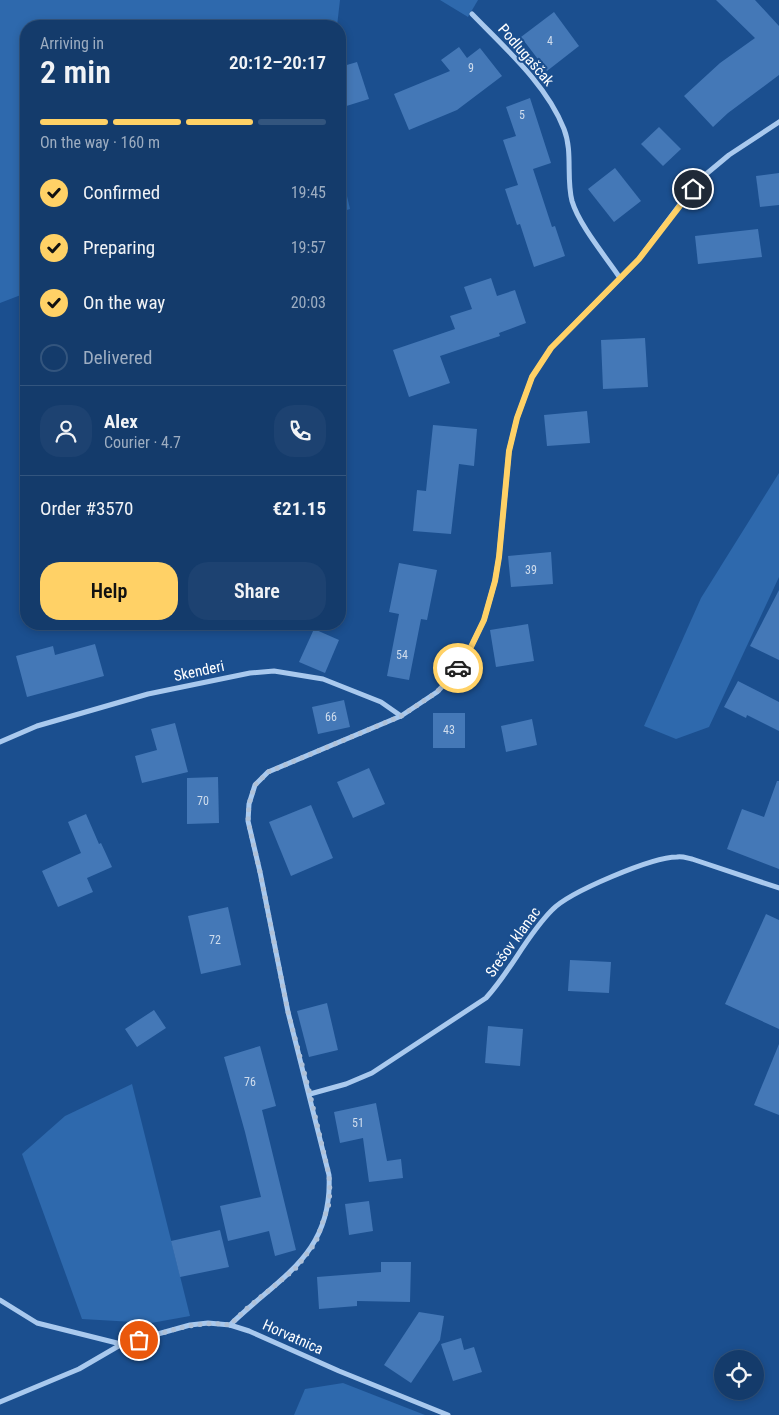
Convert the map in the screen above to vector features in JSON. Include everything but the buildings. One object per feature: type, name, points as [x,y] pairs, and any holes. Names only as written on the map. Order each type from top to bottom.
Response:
[{"type":"street","name":"Podlugaščak","points":[[472,14],[528,72],[554,108],[568,143],[569,184],[572,203],[582,222],[620,278]]},
{"type":"street","points":[[230,1325],[245,1310],[296,1268],[316,1242],[329,1204],[329,1175],[288,1012],[248,821],[249,804],[255,785],[268,772],[401,716],[437,692],[456,672],[484,620],[495,581],[509,451],[517,418],[532,377],[551,348],[639,259],[681,203],[706,175],[729,155],[779,122]]},
{"type":"street","name":"Skenderi","points":[[0,742],[37,726],[148,694],[250,673],[274,671],[323,679],[381,702],[401,716]]},
{"type":"street","name":"Srešov klanac","points":[[310,1094],[346,1084],[372,1073],[486,998],[500,984],[539,924],[554,908],[576,893],[648,862],[677,856],[692,859],[779,888]]},
{"type":"street","name":"Horvatnica","points":[[0,1300],[37,1323],[122,1344]]},
{"type":"street","name":"Horvatnica","points":[[0,1402],[79,1369],[122,1344],[190,1325],[208,1322],[230,1325],[249,1332],[448,1415]]},
{"type":"shaded area","points":[[0,0],[340,0],[338,20],[20,20],[20,295],[0,303]]},
{"type":"shaded area","points":[[440,0],[478,0],[468,17]]},
{"type":"shaded area","points":[[346,192],[350,209],[346,210]]},
{"type":"shaded area","points":[[779,473],[779,577],[709,727],[676,739],[644,726],[701,598]]},
{"type":"shaded area","points":[[132,1084],[190,1316],[151,1323],[82,1319],[22,1154],[65,1116]]},
{"type":"shaded area","points":[[343,1383],[425,1415],[294,1415],[305,1389]]},
{"type":"way so far","points":[[139,1340],[190,1325],[208,1322],[230,1325],[245,1310],[296,1268],[316,1242],[329,1204],[329,1175],[288,1012],[248,821],[249,804],[255,785],[268,772],[401,716],[437,692],[458,668]]},
{"type":"route","points":[[458,668],[469,651],[484,620],[495,581],[509,451],[517,418],[532,377],[551,348],[639,259],[693,189]]}]
